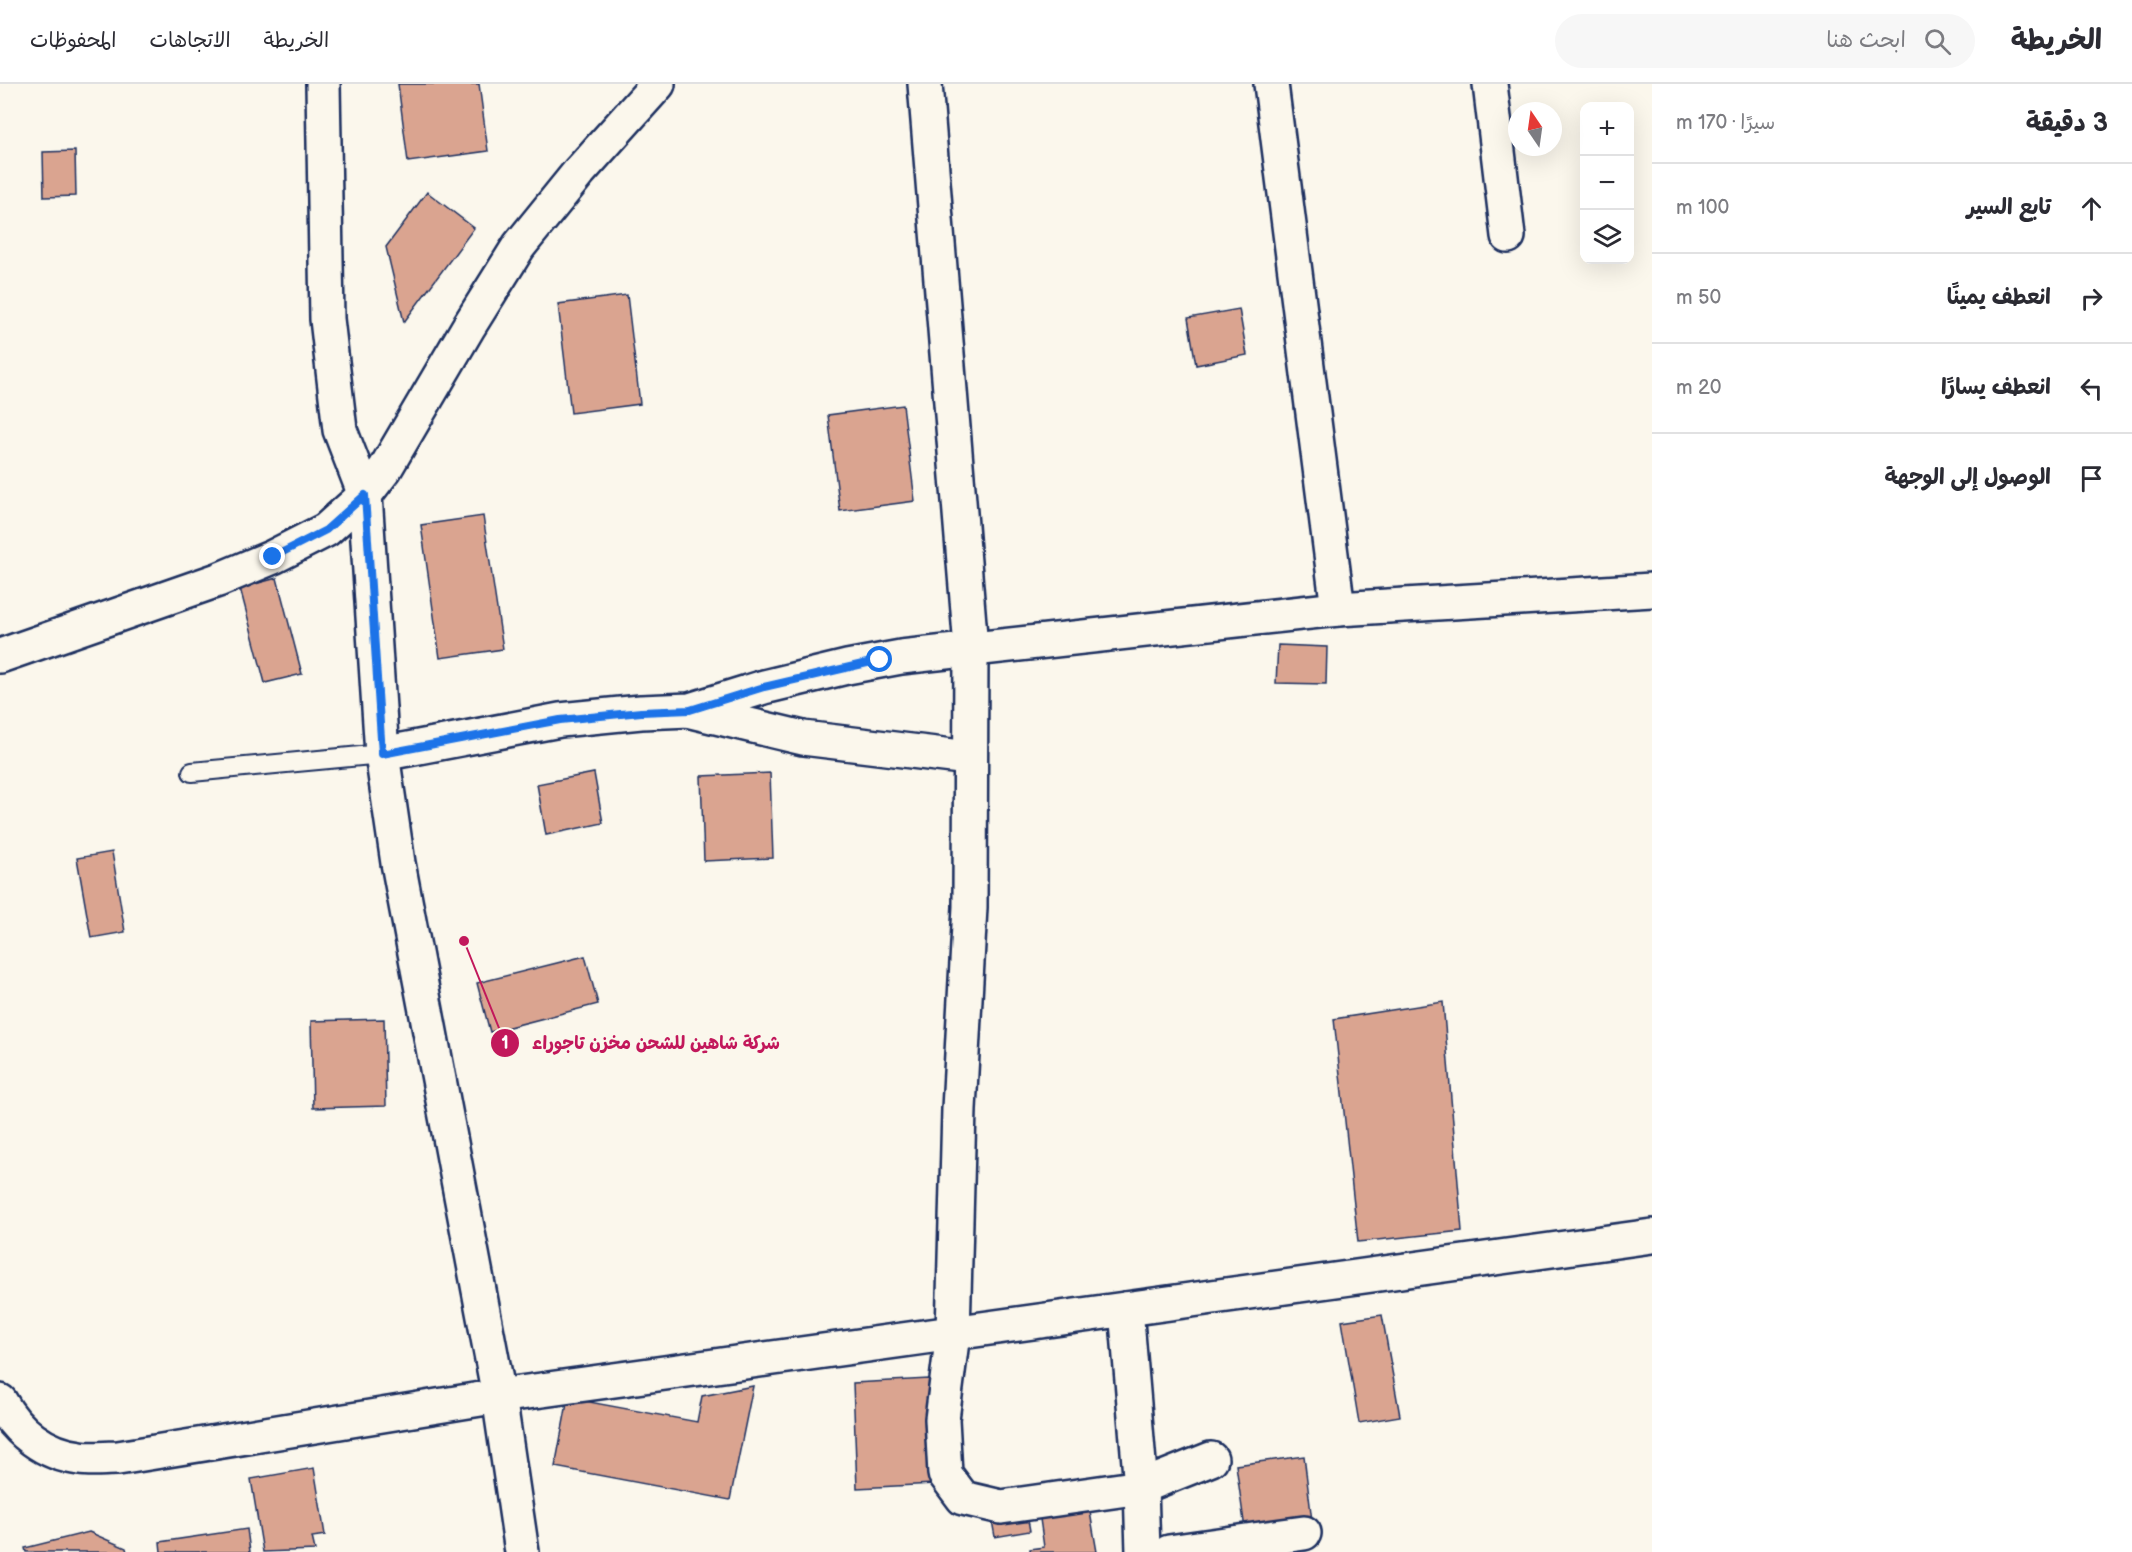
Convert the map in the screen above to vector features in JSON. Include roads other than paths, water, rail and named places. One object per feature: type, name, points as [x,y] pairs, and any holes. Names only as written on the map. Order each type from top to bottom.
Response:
[{"type":"street","points":[[323,84],[328,329],[340,430],[365,495],[382,754],[398,863],[499,1396],[522,1552]]},
{"type":"street","points":[[0,656],[218,580],[273,557],[326,530],[365,495],[385,469],[519,246],[579,172],[658,84]]},
{"type":"street","points":[[925,84],[971,648],[970,907],[959,1109],[953,1333],[942,1419],[945,1474],[963,1497],[1001,1507],[1141,1487],[1211,1459]]},
{"type":"street","points":[[1270,84],[1338,609]]},
{"type":"street","points":[[1490,84],[1508,236]]},
{"type":"street","points":[[382,754],[560,720],[690,710],[764,687],[901,657],[1338,609],[1652,590]]},
{"type":"street","points":[[690,710],[802,738],[969,758]]},
{"type":"street","points":[[0,1401],[6,1413],[27,1437],[50,1450],[80,1458],[108,1458],[499,1396],[1652,1236]]},
{"type":"street","points":[[1126,1309],[1141,1487],[1143,1552]]},
{"type":"street","points":[[1168,1552],[1304,1533]]},
{"type":"lane","points":[[192,771],[382,754]]},
{"type":"place","name":"شركة شاهين للشحن مخزن تاجوراء","points":[[464,941]]}]
